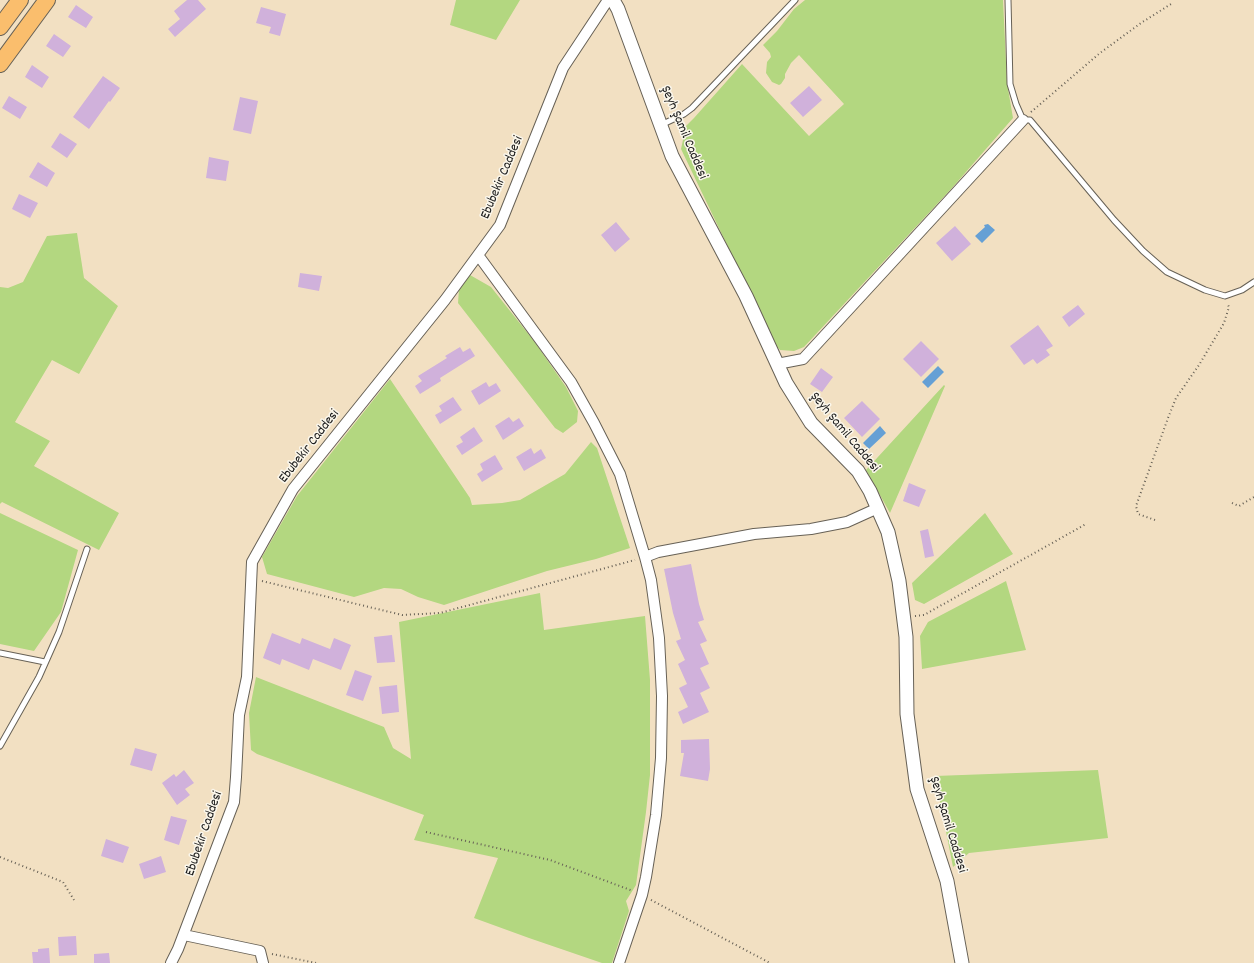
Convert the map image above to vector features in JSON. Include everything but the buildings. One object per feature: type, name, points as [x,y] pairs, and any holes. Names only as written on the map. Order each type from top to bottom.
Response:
[{"type":"main road","points":[[0,27],[20,0]]},
{"type":"main road","points":[[0,64],[48,0]]},
{"type":"street","name":"Ebubekir Caddesi","points":[[171,963],[184,935],[234,802],[239,715],[247,677],[252,562],[293,490],[445,300],[500,225],[563,68],[608,0]]},
{"type":"street","name":"Şeyh Şamil Caddesi","points":[[613,0],[618,9],[672,156],[746,296],[786,383],[806,416],[858,470],[878,508],[891,540],[900,581],[906,637],[908,714],[917,789],[948,881],[962,963]]},
{"type":"street","points":[[777,364],[803,359],[1023,120]]},
{"type":"street","points":[[478,255],[571,382],[594,423],[620,474],[651,580],[659,638],[662,696],[661,758],[656,815],[642,895],[619,963]]},
{"type":"street","points":[[645,557],[658,552],[754,534],[810,529],[847,522],[878,508]]},
{"type":"street","points":[[184,935],[260,951],[263,963]]},
{"type":"lane","points":[[661,125],[684,114],[692,108],[795,0]]},
{"type":"lane","points":[[1008,0],[1010,84],[1023,120],[1030,120],[1143,252],[1167,272],[1205,290],[1225,296],[1242,290],[1254,282]]},
{"type":"lane","points":[[0,746],[32,689],[59,632],[87,549]]},
{"type":"lane","points":[[0,653],[45,662]]},
{"type":"path","points":[[1023,120],[1100,53],[1141,23],[1171,4]]},
{"type":"path","points":[[1155,520],[1138,514],[1136,506],[1176,398],[1199,365],[1224,323],[1229,308],[1225,296]]},
{"type":"path","points":[[1232,503],[1239,506],[1254,497]]},
{"type":"path","points":[[904,618],[924,615],[1086,524]]},
{"type":"path","points":[[252,579],[402,615],[440,613],[645,557]]},
{"type":"path","points":[[426,832],[550,860],[642,895],[770,963]]},
{"type":"path","points":[[0,857],[62,882],[74,900]]},
{"type":"path","points":[[260,951],[316,963]]},
{"type":"green space","points":[[456,0],[520,0],[496,40],[450,25]]},
{"type":"green space","points":[[805,0],[1003,0],[1007,83],[1013,118],[952,188],[804,347],[794,351],[780,350],[774,343],[681,149],[686,126],[742,64],[809,136],[844,104],[799,55],[791,63],[781,84],[779,85],[772,82],[766,73],[767,62],[771,57],[770,53],[763,45],[777,31],[794,9]]},
{"type":"green space","points":[[77,233],[84,278],[118,306],[79,374],[52,360],[15,422],[50,441],[34,466],[119,513],[99,550],[2,502],[0,504],[0,287],[8,288],[23,282],[47,236]]},
{"type":"green space","points":[[470,275],[491,287],[534,341],[566,387],[578,411],[577,422],[563,433],[555,428],[458,303],[459,289]]},
{"type":"green space","points":[[390,379],[470,498],[472,505],[520,500],[565,474],[591,442],[597,448],[630,548],[596,559],[547,571],[444,605],[418,597],[401,589],[384,588],[354,597],[267,574],[262,557],[297,496]]},
{"type":"green space","points":[[944,385],[945,386],[890,513],[866,470]]},
{"type":"green space","points":[[0,513],[78,550],[61,612],[34,651],[0,644]]},
{"type":"green space","points":[[985,513],[1013,554],[924,604],[915,600],[912,583]]},
{"type":"green space","points":[[1006,581],[1026,650],[922,669],[920,636],[928,622]]},
{"type":"green space","points":[[540,593],[544,630],[645,616],[650,680],[650,775],[636,885],[626,901],[629,911],[612,963],[602,963],[474,918],[498,858],[414,840],[424,815],[257,754],[251,750],[249,713],[256,677],[384,727],[393,748],[411,759],[399,622]]},
{"type":"green space","points":[[1098,770],[1108,838],[969,853],[953,867],[935,776]]},
{"type":"water","points":[[988,224],[995,230],[982,243],[975,236],[985,227],[984,225]]},
{"type":"water","points":[[938,366],[944,372],[928,388],[922,382]]},
{"type":"water","points":[[880,426],[886,433],[869,449],[863,443]]}]
